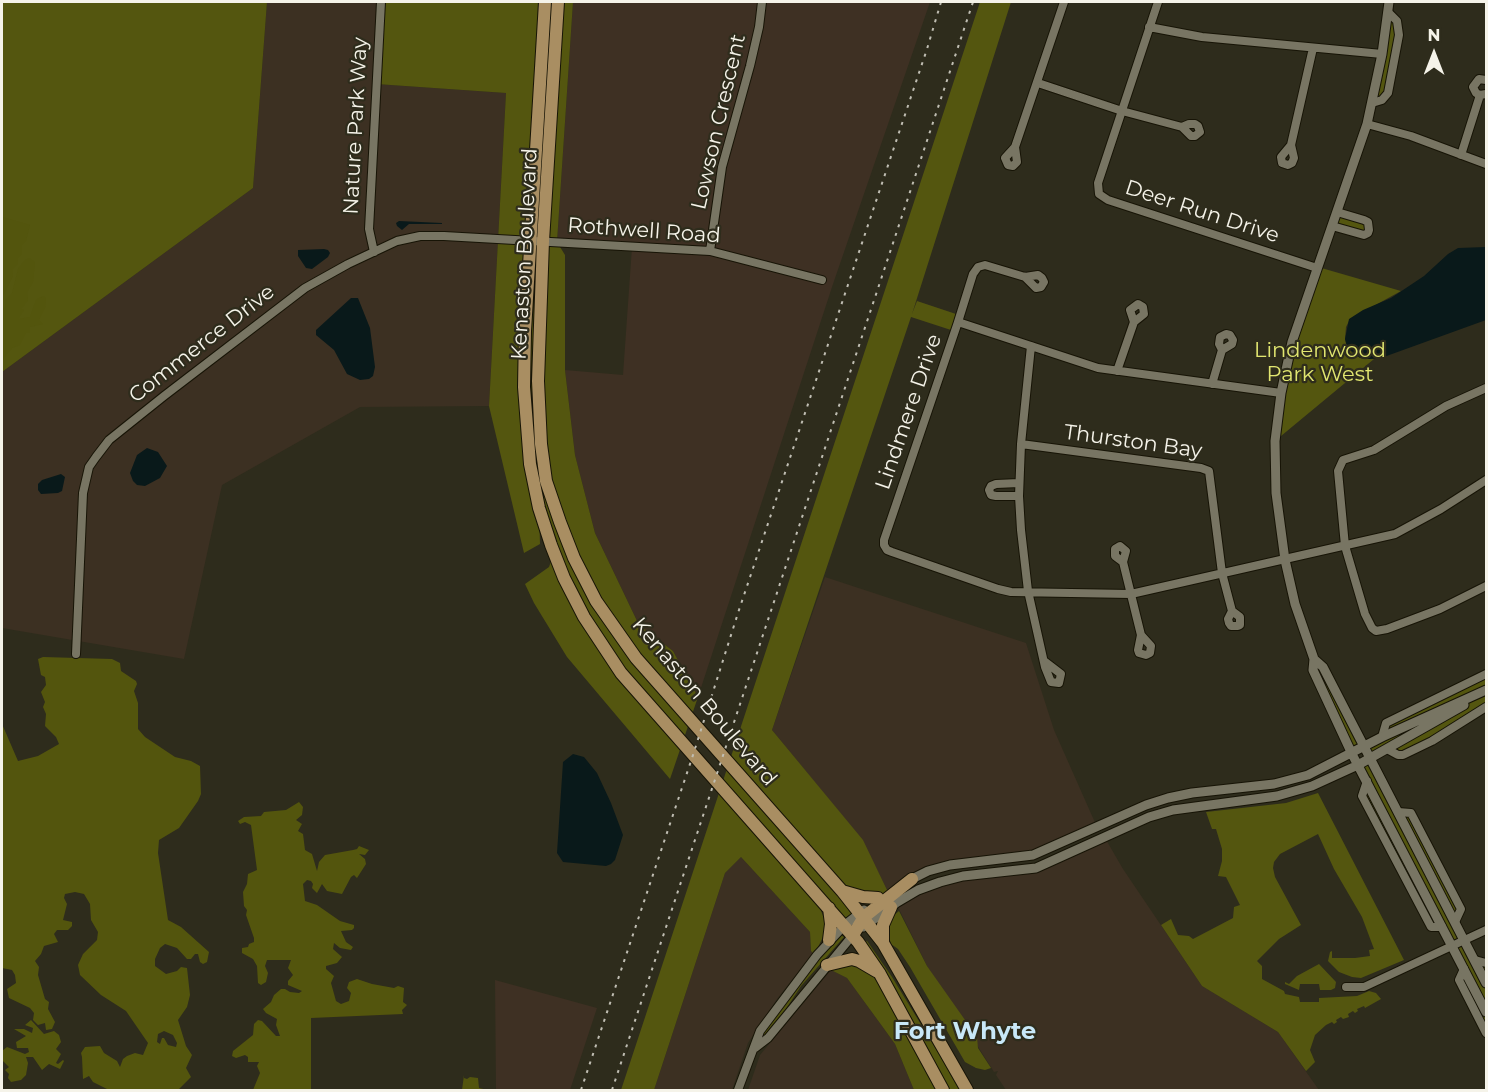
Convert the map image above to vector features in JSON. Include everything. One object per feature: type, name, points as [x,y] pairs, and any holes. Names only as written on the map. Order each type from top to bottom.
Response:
[{"type":"main road","name":"Kenaston Boulevard","points":[[545,2],[537,241],[541,444],[546,481],[574,558],[596,601],[636,658],[842,891],[884,943],[967,1090]]},
{"type":"main road","name":"Kenaston Boulevard","points":[[558,2],[537,241],[525,331],[524,376],[530,464],[539,508],[564,578],[584,617],[621,673],[849,930],[880,974],[943,1090]]},
{"type":"main road","points":[[849,930],[912,879]]},
{"type":"main road","points":[[842,891],[863,897],[878,898]]},
{"type":"main road","points":[[828,907],[831,924],[829,940]]},
{"type":"main road","points":[[884,943],[883,925],[891,907]]},
{"type":"main road","points":[[827,965],[852,959],[880,974]]},
{"type":"street","name":"Nature Park Way","points":[[374,252],[369,229],[381,2]]},
{"type":"street","name":"Lowson Crescent","points":[[710,251],[722,167],[750,66],[762,2]]},
{"type":"street","points":[[1015,147],[1064,2]]},
{"type":"street","name":"Deer Run Drive","points":[[1158,2],[1098,183],[1097,190],[1101,197],[1317,268]]},
{"type":"street","points":[[1389,2],[1382,54],[1367,124],[1292,342],[1281,393],[1275,441],[1276,494],[1285,560],[1295,604],[1314,659],[1313,670],[1352,754],[1486,1012]]},
{"type":"street","points":[[1372,103],[1382,100],[1388,93],[1399,35],[1397,21],[1388,12]]},
{"type":"street","points":[[1149,27],[1202,37],[1382,54]]},
{"type":"street","points":[[1291,145],[1313,48]]},
{"type":"street","points":[[1461,155],[1483,95],[1474,90],[1474,84],[1479,79],[1486,80]]},
{"type":"street","points":[[1038,83],[1122,111],[1182,127]]},
{"type":"street","points":[[1367,124],[1411,136],[1486,164]]},
{"type":"street","points":[[1332,226],[1364,235],[1368,233],[1368,222],[1337,212]]},
{"type":"street","name":"Commerce Drive","points":[[76,654],[83,494],[89,467],[109,440],[305,288],[397,241],[420,236],[537,241]]},
{"type":"street","name":"Rothwell Road","points":[[537,241],[710,251],[822,280]]},
{"type":"street","points":[[958,322],[973,274],[978,267],[988,266],[1025,277]]},
{"type":"street","name":"Lindmere Drive","points":[[1028,591],[1011,592],[998,589],[892,552],[884,545],[958,322],[1098,368],[1281,393]]},
{"type":"street","points":[[1117,371],[1134,322]]},
{"type":"street","points":[[1031,346],[1020,444],[1019,496],[1028,591],[1044,661]]},
{"type":"street","points":[[1212,384],[1222,351]]},
{"type":"street","points":[[1486,388],[1446,406],[1374,450],[1341,462],[1338,471],[1345,546],[1365,614],[1372,628],[1376,631],[1386,629],[1440,609],[1486,586]]},
{"type":"street","name":"Thurston Bay","points":[[1020,444],[1205,469],[1210,474],[1222,573]]},
{"type":"street","points":[[1028,591],[1131,594],[1378,539],[1410,527],[1486,480]]},
{"type":"street","points":[[1019,483],[996,483],[989,490],[991,495],[996,496],[1019,496]]},
{"type":"street","points":[[1123,562],[1141,634]]},
{"type":"street","points":[[1222,573],[1232,611]]},
{"type":"street","points":[[1314,659],[1323,667],[1486,983]]},
{"type":"street","points":[[1382,737],[1386,723],[1486,674]]},
{"type":"street","points":[[864,918],[878,898],[928,871],[950,865],[1033,855],[1156,801],[1192,793],[1253,787],[1308,775],[1382,737],[1482,692]]},
{"type":"street","points":[[864,918],[891,907],[918,890],[940,882],[963,876],[1036,868],[1149,817],[1173,810],[1286,794],[1312,786],[1359,765],[1482,692]]},
{"type":"street","points":[[1387,749],[1403,755],[1432,741],[1486,707]]},
{"type":"street","points":[[738,1090],[760,1031],[829,940],[849,930]]},
{"type":"street","points":[[755,1048],[768,1038],[827,965],[849,930]]},
{"type":"street","points":[[1346,987],[1364,987],[1486,930]]},
{"type":"street","points":[[1475,960],[1486,963]]},
{"type":"street","points":[[1464,969],[1459,980],[1486,1033]]},
{"type":"shaded area","points":[[267,2],[381,2],[376,84],[506,93],[489,406],[360,407],[222,485],[184,659],[2,628],[2,372],[253,188]]},
{"type":"shaded area","points":[[573,2],[930,2],[833,284],[698,697],[673,651],[639,625],[595,533],[575,455],[565,370],[623,375],[632,247],[557,242]]},
{"type":"shaded area","points":[[2,217],[30,225],[26,241],[22,245],[22,254],[18,258],[17,265],[12,269],[13,276],[2,297]]},
{"type":"shaded area","points":[[399,221],[442,224],[409,224],[402,230],[396,223]]},
{"type":"shaded area","points":[[1486,247],[1486,320],[1381,358],[1360,358],[1347,347],[1345,339],[1349,319],[1391,298],[1424,276],[1458,248]]},
{"type":"shaded area","points":[[324,249],[330,253],[328,257],[312,269],[306,268],[298,256],[298,250]]},
{"type":"shaded area","points":[[29,258],[35,262],[33,282],[27,292],[28,300],[21,309],[24,310],[18,319],[30,317],[36,300],[43,296],[46,298],[45,308],[39,320],[43,324],[30,327],[30,333],[26,333],[20,345],[12,348],[2,360],[2,311],[5,307],[5,300],[12,293],[18,269]]},
{"type":"shaded area","points":[[351,298],[358,298],[370,328],[375,367],[373,376],[369,379],[360,380],[347,374],[334,350],[316,335],[316,330]]},
{"type":"shaded area","points":[[147,448],[158,452],[167,466],[160,478],[145,486],[137,485],[130,473],[137,455]]},
{"type":"shaded area","points":[[61,474],[65,477],[62,491],[41,494],[38,484],[42,480]]},
{"type":"shaded area","points":[[825,577],[1026,643],[1054,730],[1097,827],[1033,855],[950,865],[888,892],[862,840],[772,730]]},
{"type":"shaded area","points":[[43,657],[112,659],[120,663],[121,671],[137,684],[134,691],[138,703],[138,729],[145,737],[175,757],[200,766],[201,794],[198,801],[179,828],[159,840],[158,853],[168,920],[181,927],[209,952],[207,962],[203,964],[198,954],[187,959],[177,948],[165,944],[160,948],[155,959],[155,966],[166,974],[177,971],[181,967],[187,968],[190,995],[187,1007],[178,1020],[186,1046],[192,1055],[186,1068],[191,1077],[178,1090],[109,1090],[93,1082],[89,1076],[83,1079],[81,1053],[85,1047],[100,1046],[104,1053],[117,1061],[120,1067],[127,1056],[135,1053],[143,1055],[148,1043],[126,1011],[101,995],[80,975],[78,965],[83,954],[97,940],[98,932],[91,920],[90,904],[84,894],[75,892],[65,894],[67,904],[63,920],[72,922],[72,926],[68,930],[57,930],[54,934],[58,942],[44,946],[35,961],[39,967],[38,975],[45,999],[49,1002],[48,1009],[55,1022],[52,1029],[46,1030],[45,1023],[38,1025],[33,1020],[34,1013],[30,1008],[9,998],[7,989],[16,983],[12,970],[2,968],[2,724],[18,761],[38,756],[59,744],[56,737],[45,726],[46,714],[43,707],[45,702],[41,692],[46,685],[45,677],[41,675],[38,659]],"holes":[[[164,1031],[173,1035],[177,1043],[176,1047],[168,1045],[164,1038],[160,1044],[157,1042],[158,1034]]]},
{"type":"shaded area","points":[[573,754],[584,757],[597,773],[623,835],[615,860],[606,866],[563,862],[557,853],[563,762]]},
{"type":"shaded area","points":[[299,802],[303,807],[302,815],[296,820],[302,824],[298,831],[303,834],[305,850],[312,854],[317,871],[319,862],[325,855],[357,849],[359,846],[369,850],[365,855],[359,854],[365,859],[366,864],[357,878],[354,875],[351,877],[342,894],[327,891],[322,884],[317,893],[312,888],[311,881],[307,880],[303,884],[305,901],[317,905],[340,921],[354,925],[352,930],[341,931],[346,942],[353,947],[351,950],[340,948],[334,943],[333,949],[342,957],[337,963],[326,966],[326,969],[334,976],[331,983],[336,1001],[341,1004],[349,1001],[351,993],[347,988],[349,982],[357,979],[372,984],[404,988],[403,1002],[407,1005],[402,1010],[403,1014],[311,1018],[311,1090],[253,1090],[260,1073],[257,1066],[259,1062],[248,1062],[248,1057],[245,1055],[236,1058],[232,1056],[233,1051],[253,1035],[254,1024],[258,1020],[262,1021],[276,1036],[280,1036],[276,1025],[277,1019],[263,1009],[281,989],[299,993],[302,991],[288,985],[293,975],[288,968],[291,960],[267,960],[266,982],[261,985],[258,983],[257,966],[253,959],[242,953],[242,948],[254,942],[246,915],[247,910],[244,906],[243,892],[248,874],[257,870],[251,825],[245,822],[240,824],[238,821],[244,817],[261,816],[264,812],[286,810]]},
{"type":"shaded area","points":[[1105,838],[1123,869],[1202,986],[1278,1032],[1319,1090],[1006,1090],[996,1075],[998,1071],[994,1072],[927,966],[896,903],[940,882],[1036,868]]},
{"type":"shaded area","points":[[741,857],[810,932],[813,953],[777,999],[748,1043],[732,1090],[654,1090],[725,873]]},
{"type":"shaded area","points":[[831,970],[847,978],[895,1044],[914,1090],[748,1090],[760,1055]]},
{"type":"shaded area","points":[[495,980],[597,1008],[570,1090],[496,1090]]},
{"type":"shaded area","points":[[31,1020],[44,1034],[54,1031],[59,1035],[61,1042],[56,1049],[61,1054],[56,1063],[64,1061],[60,1069],[49,1064],[42,1070],[33,1057],[26,1057],[28,1063],[26,1075],[21,1080],[11,1082],[5,1070],[9,1067],[2,1060],[2,1051],[7,1047],[25,1054],[29,1052],[28,1048],[17,1048],[16,1042],[26,1036],[14,1029],[24,1029],[32,1033],[33,1028],[25,1025]]},
{"type":"shaded area","points":[[464,1075],[467,1079],[478,1078],[479,1088],[488,1090],[462,1090]]},
{"type":"green space","points":[[2,2],[267,2],[253,188],[2,372]]},
{"type":"green space","points":[[381,2],[545,2],[531,240],[543,241],[559,2],[573,2],[557,242],[565,255],[565,370],[575,455],[595,533],[639,625],[673,651],[698,697],[670,779],[567,657],[525,584],[549,567],[554,553],[539,511],[540,544],[524,553],[489,406],[506,93],[376,84]]},
{"type":"green space","points":[[980,2],[1011,2],[912,314],[917,301],[956,314],[951,330],[911,317],[772,730],[863,840],[888,892],[878,898],[843,892],[860,913],[845,925],[764,836],[759,840],[820,908],[826,924],[825,933],[818,947],[813,953],[811,951],[810,932],[741,857],[725,873],[654,1090],[621,1090]]},
{"type":"green space","points":[[1388,12],[1398,25],[1388,93],[1372,103]]},
{"type":"green space","points":[[1337,212],[1364,220],[1368,233],[1332,226]]},
{"type":"green space","name":"Lindenwood Park West","points":[[1318,267],[1401,291],[1350,319],[1346,327],[1345,339],[1352,353],[1374,359],[1275,441],[1281,393]]},
{"type":"green space","points":[[1314,659],[1365,747],[1382,737],[1383,728],[1486,674],[1486,707],[1403,755],[1387,750],[1370,758],[1364,747],[1352,754],[1313,670]]},
{"type":"green space","points":[[1370,758],[1398,812],[1411,813],[1461,909],[1455,922],[1475,960],[1486,963],[1486,1033],[1459,980],[1464,969],[1442,928],[1435,928],[1362,796],[1367,781],[1358,765]]},
{"type":"green space","points":[[1318,793],[1404,960],[1361,978],[1339,972],[1328,961],[1330,952],[1332,951],[1332,958],[1355,958],[1370,956],[1369,950],[1374,949],[1362,917],[1334,869],[1318,834],[1280,854],[1274,862],[1275,877],[1301,925],[1279,939],[1257,961],[1262,966],[1262,979],[1284,991],[1285,994],[1299,997],[1300,1002],[1319,1002],[1319,998],[1357,996],[1369,991],[1376,993],[1381,999],[1365,1008],[1364,1006],[1357,1009],[1355,1013],[1353,1011],[1348,1014],[1349,1017],[1343,1019],[1341,1017],[1334,1024],[1332,1022],[1326,1025],[1315,1035],[1310,1050],[1315,1062],[1306,1071],[1278,1032],[1202,986],[1161,925],[1171,919],[1178,935],[1189,936],[1193,939],[1233,918],[1234,907],[1240,905],[1226,877],[1218,876],[1222,849],[1216,829],[1212,829],[1206,812],[1286,803]]},
{"type":"green space","points":[[899,911],[927,966],[977,1037],[978,1048],[991,1068],[985,1070],[976,1068],[965,1062],[910,967],[898,949],[891,944],[886,928]]},
{"type":"green space","points":[[841,935],[844,937],[801,986],[782,1015],[762,1038],[763,1032],[832,942]]},
{"type":"green space","points":[[867,941],[892,977],[961,1090],[950,1090],[911,1017],[869,951],[865,942]]},
{"type":"green space","points":[[849,963],[870,972],[878,983],[936,1090],[914,1090],[895,1044],[847,978],[831,970]]},
{"type":"green space","points":[[1319,964],[1336,982],[1335,988],[1320,990],[1319,984],[1300,984],[1299,990],[1285,984],[1285,982],[1289,984],[1297,976]]},
{"type":"railway","points":[[581,1090],[941,2]]},
{"type":"railway","points":[[612,1090],[973,2]]},
{"type":"district","name":"Fort Whyte","points":[[965,1032]]}]
